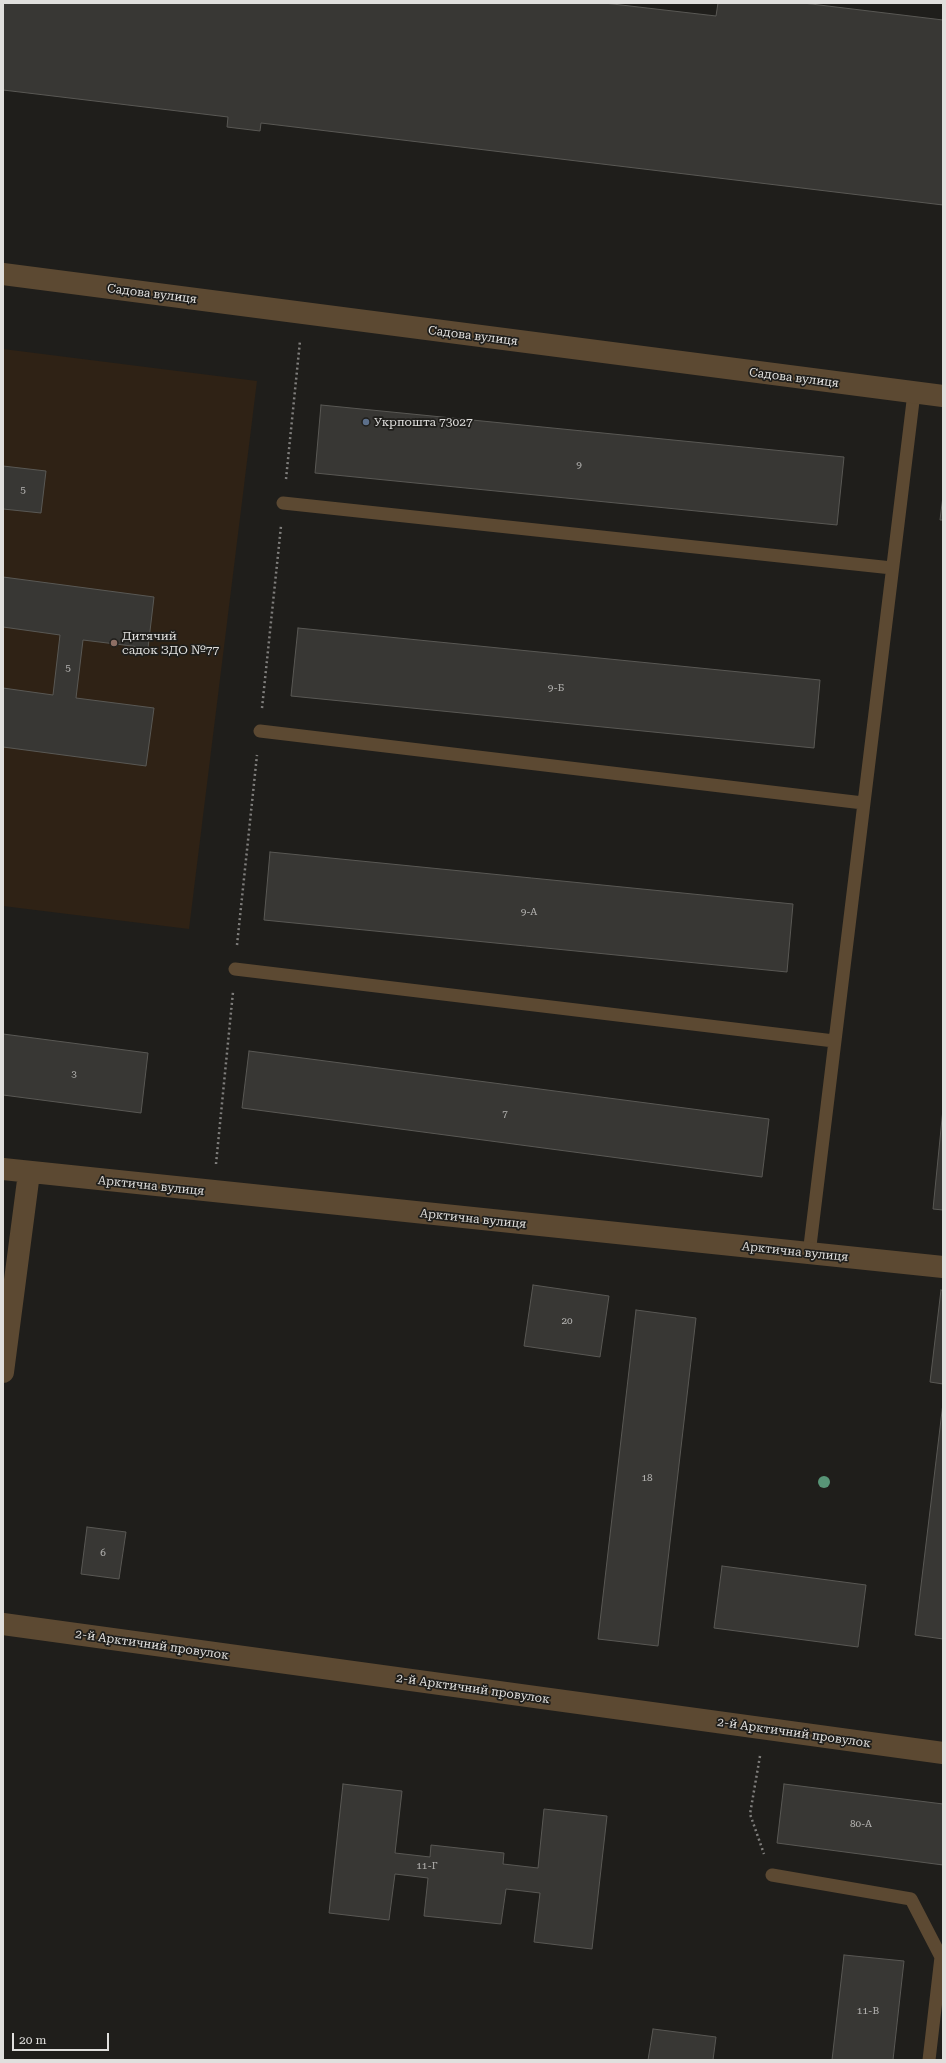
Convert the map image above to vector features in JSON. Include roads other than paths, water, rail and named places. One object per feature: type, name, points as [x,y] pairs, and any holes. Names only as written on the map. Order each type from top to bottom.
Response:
[{"type":"street","name":"Садова вулиця","points":[[3,274],[943,396]]},
{"type":"street","name":"Арктична вулиця","points":[[3,1169],[29,1173],[808,1254],[943,1266]]},
{"type":"street","points":[[3,1372],[29,1173]]},
{"type":"street","name":"2-й Арктичний провулок","points":[[3,1624],[943,1753]]},
{"type":"lane","points":[[808,1254],[914,393]]},
{"type":"lane","points":[[283,503],[892,568]]},
{"type":"lane","points":[[260,732],[863,802]]},
{"type":"lane","points":[[235,969],[834,1041]]},
{"type":"lane","points":[[772,1875],[911,1899],[942,1957],[929,2060]]},
{"type":"place","name":"Укрпошта 73027","points":[[366,422]]},
{"type":"place","name":"Дитячий садок ЗДО №77","points":[[114,643]]}]
